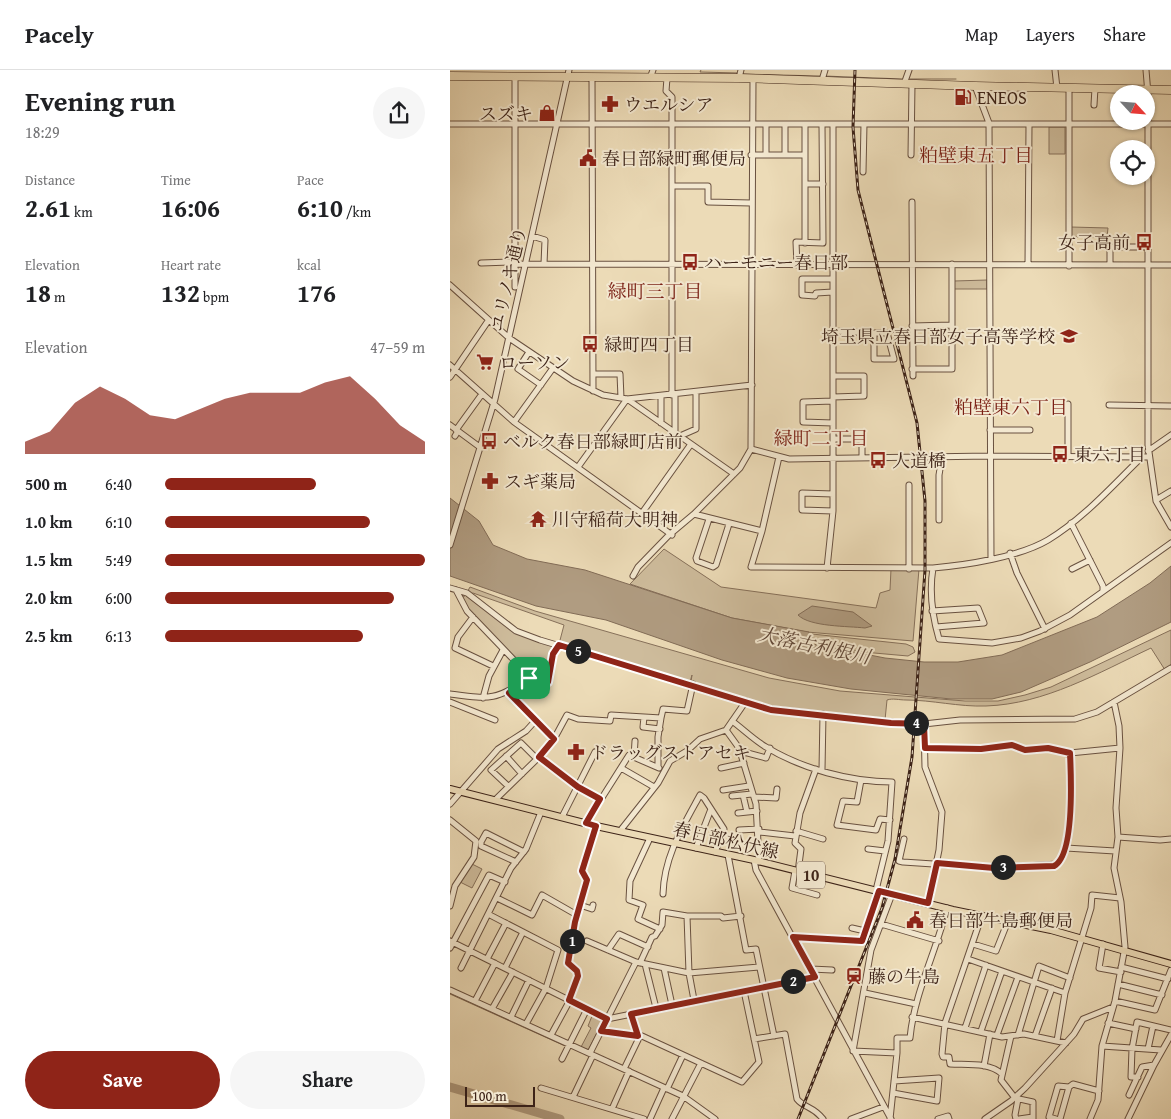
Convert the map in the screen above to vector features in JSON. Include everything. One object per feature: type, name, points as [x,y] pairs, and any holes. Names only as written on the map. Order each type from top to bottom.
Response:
[{"type":"highway","points":[[450,76],[592,78],[652,74],[667,78],[740,74],[753,79],[1110,88]]},
{"type":"highway","points":[[1155,89],[1171,90]]},
{"type":"main road","name":"春日部松伏線","points":[[450,789],[596,826],[756,861],[947,908],[1008,920],[1082,938],[1171,964]]},
{"type":"street","name":"ユリノキ通り","points":[[450,545],[493,404],[569,70]]},
{"type":"street","points":[[822,80],[825,70]]},
{"type":"street","points":[[909,70],[908,84],[912,124],[911,155]]},
{"type":"street","points":[[1055,70],[1057,88]]},
{"type":"street","points":[[1146,70],[1146,85]]},
{"type":"street","points":[[514,287],[515,78]]},
{"type":"street","points":[[592,78],[593,391]]},
{"type":"street","points":[[667,78],[666,91],[672,97],[674,432]]},
{"type":"street","points":[[633,576],[638,567],[669,535],[694,514],[744,464],[751,449],[753,79]]},
{"type":"street","points":[[975,86],[989,123],[991,558]]},
{"type":"street","points":[[1069,88],[1069,266]]},
{"type":"street","points":[[1094,105],[1095,88]]},
{"type":"street","points":[[450,124],[1110,124]]},
{"type":"street","points":[[863,172],[864,124]]},
{"type":"street","points":[[1155,124],[1171,124]]},
{"type":"street","points":[[766,125],[766,155]]},
{"type":"street","points":[[785,125],[785,155]]},
{"type":"street","points":[[804,125],[805,243]]},
{"type":"street","points":[[797,265],[796,242],[823,242],[822,125]]},
{"type":"street","points":[[828,568],[833,511],[834,125]]},
{"type":"street","points":[[1028,266],[1029,125]]},
{"type":"street","points":[[1148,130],[1149,454],[1156,500],[1171,527]]},
{"type":"street","points":[[752,155],[804,156]]},
{"type":"street","points":[[805,184],[823,184]]},
{"type":"street","points":[[672,186],[708,186],[708,202],[751,203]]},
{"type":"street","points":[[912,202],[913,376]]},
{"type":"street","points":[[532,236],[545,240],[544,264]]},
{"type":"street","points":[[1110,265],[1110,247],[1148,247]]},
{"type":"street","points":[[481,263],[1171,265]]},
{"type":"street","points":[[912,369],[952,369],[952,264]]},
{"type":"street","points":[[833,279],[802,279],[802,295],[816,296],[816,293],[833,292]]},
{"type":"street","points":[[450,285],[509,338],[553,368],[593,391],[624,399],[734,474]]},
{"type":"street","points":[[450,378],[488,321]]},
{"type":"street","points":[[912,326],[952,325]]},
{"type":"street","points":[[833,331],[874,332],[887,333],[894,359],[874,358],[874,332]]},
{"type":"street","points":[[530,352],[518,368],[541,385]]},
{"type":"street","points":[[450,365],[514,422],[672,534]]},
{"type":"street","points":[[514,422],[553,368]]},
{"type":"street","points":[[578,467],[624,399],[620,374],[593,374]]},
{"type":"street","points":[[833,423],[803,422],[803,402],[864,396],[864,376],[834,376]]},
{"type":"street","points":[[624,399],[752,385]]},
{"type":"street","points":[[680,436],[696,429],[696,392]]},
{"type":"street","points":[[457,432],[482,394]]},
{"type":"street","points":[[661,396],[661,423]]},
{"type":"street","points":[[1068,404],[1068,457]]},
{"type":"street","points":[[1109,405],[1171,406]]},
{"type":"street","points":[[450,425],[481,448]]},
{"type":"street","points":[[990,430],[1030,430]]},
{"type":"street","points":[[779,457],[762,531],[751,567],[933,568],[991,558],[1047,540],[1072,523],[1140,459],[1149,454],[1171,435]]},
{"type":"street","points":[[833,439],[862,439],[862,457]]},
{"type":"street","points":[[642,513],[691,444]]},
{"type":"street","points":[[751,449],[779,457],[990,456],[1140,459]]},
{"type":"street","points":[[939,520],[939,475],[942,457]]},
{"type":"street","points":[[909,485],[909,569]]},
{"type":"street","points":[[1156,500],[1171,491]]},
{"type":"street","points":[[833,494],[802,493],[802,510],[833,511]]},
{"type":"street","points":[[694,514],[762,531]]},
{"type":"street","points":[[709,519],[696,558],[697,561],[713,566],[716,565],[729,524]]},
{"type":"street","points":[[1072,523],[1103,586],[1103,590]]},
{"type":"street","points":[[933,568],[930,584],[932,611],[939,639],[981,644],[1021,638],[1045,629],[1070,615],[1171,543]]},
{"type":"street","points":[[1010,553],[1017,573],[1045,629]]},
{"type":"street","points":[[1072,569],[1090,560]]},
{"type":"street","points":[[453,589],[467,611],[529,678],[539,684],[548,682],[553,654],[559,645]]},
{"type":"street","points":[[453,589],[467,593],[516,631],[693,684],[771,710],[822,714],[891,723],[924,724],[960,720],[1075,719],[1097,712],[1171,668]]},
{"type":"street","points":[[932,611],[978,608],[984,623],[936,627]]},
{"type":"street","points":[[473,617],[458,637],[455,648],[493,666]]},
{"type":"street","points":[[450,634],[458,637]]},
{"type":"street","points":[[483,698],[493,666],[503,650]]},
{"type":"street","points":[[450,695],[493,698],[509,693],[529,678]]},
{"type":"street","points":[[658,767],[663,709],[687,711],[693,684]]},
{"type":"street","points":[[509,693],[554,739]]},
{"type":"street","points":[[620,831],[654,787],[670,761],[687,751],[700,739],[726,730],[746,701]]},
{"type":"street","points":[[450,702],[495,720]]},
{"type":"street","points":[[1090,1119],[1099,1091],[1102,1046],[1115,1001],[1125,950],[1120,898],[1115,876],[1118,837],[1116,808],[1120,748],[1119,726],[1114,702]]},
{"type":"street","points":[[816,895],[792,888],[801,849],[796,843],[796,834],[819,769],[822,714]]},
{"type":"street","points":[[495,800],[538,758],[554,739],[567,715],[578,719],[610,720],[611,715],[662,718]]},
{"type":"street","points":[[644,717],[643,727],[660,729]]},
{"type":"street","points":[[450,804],[498,749],[526,731],[536,720]]},
{"type":"street","points":[[732,721],[770,748],[819,769],[861,780],[892,782],[890,820],[878,891],[862,941],[793,937]]},
{"type":"street","points":[[924,724],[928,776],[942,812],[937,863],[928,903]]},
{"type":"street","points":[[726,730],[740,752],[757,811],[759,831],[756,870],[890,1119]]},
{"type":"street","points":[[634,757],[635,741]]},
{"type":"street","points":[[508,786],[492,770],[521,743],[578,787],[600,799]]},
{"type":"street","points":[[925,748],[981,749],[1012,745],[1025,750],[1048,748],[1070,753],[1120,748]]},
{"type":"street","points":[[740,752],[766,758],[770,748]]},
{"type":"street","points":[[562,817],[595,752]]},
{"type":"street","points":[[904,839],[899,861],[994,868],[1054,866],[1060,862],[1066,848],[1072,791],[1070,753]]},
{"type":"street","points":[[586,823],[629,755],[664,769]]},
{"type":"street","points":[[506,756],[522,774]]},
{"type":"street","points":[[721,768],[744,763]]},
{"type":"street","points":[[621,768],[654,787]]},
{"type":"street","points":[[861,780],[857,802],[843,801],[837,826],[876,830],[880,819],[890,820]]},
{"type":"street","points":[[723,790],[749,786]]},
{"type":"street","points":[[732,796],[776,798],[777,789]]},
{"type":"street","points":[[663,894],[663,874],[674,844],[700,795],[704,798],[724,829],[715,852]]},
{"type":"street","points":[[743,795],[746,812]]},
{"type":"street","points":[[696,848],[711,809]]},
{"type":"street","points":[[738,813],[757,811]]},
{"type":"street","points":[[461,968],[505,882],[524,852],[541,812]]},
{"type":"street","points":[[450,820],[476,841],[474,857],[455,886],[450,906]]},
{"type":"street","points":[[551,1035],[569,1000],[578,976],[577,971],[568,963],[577,915],[587,880],[582,871],[596,826]]},
{"type":"street","points":[[739,830],[823,838]]},
{"type":"street","points":[[516,862],[482,846],[481,842],[486,833],[524,852]]},
{"type":"street","points":[[1118,837],[1171,839]]},
{"type":"street","points":[[650,838],[630,880],[629,900],[643,906],[638,919],[660,929]]},
{"type":"street","points":[[1066,848],[1116,851]]},
{"type":"street","points":[[868,849],[885,851]]},
{"type":"street","points":[[728,855],[746,950],[756,949],[774,1036]]},
{"type":"street","points":[[450,948],[451,941],[489,874],[505,882]]},
{"type":"street","points":[[853,1051],[865,993],[871,950],[892,894]]},
{"type":"street","points":[[497,898],[532,915],[542,895],[577,915]]},
{"type":"street","points":[[1057,1041],[1065,992],[1091,908],[1092,895],[1120,898]]},
{"type":"street","points":[[580,905],[592,909],[593,905]]},
{"type":"street","points":[[890,1119],[897,1038],[910,1038],[912,1017],[938,941],[947,908]]},
{"type":"street","points":[[573,1097],[607,1019],[641,963],[652,937],[660,929],[663,912],[687,916],[721,916],[723,918],[741,916]]},
{"type":"street","points":[[488,914],[558,950],[546,988],[526,1024]]},
{"type":"street","points":[[982,915],[945,1023],[943,1057],[950,1057],[950,1064],[995,1068],[1002,1074]]},
{"type":"street","points":[[687,916],[689,973],[694,1000]]},
{"type":"street","points":[[973,944],[996,951],[1008,920]]},
{"type":"street","points":[[487,959],[506,924]]},
{"type":"street","points":[[881,924],[938,941]]},
{"type":"street","points":[[852,928],[865,930]]},
{"type":"street","points":[[504,968],[523,932]]},
{"type":"street","points":[[608,950],[618,934],[648,947]]},
{"type":"street","points":[[451,941],[607,1019],[815,977]]},
{"type":"street","points":[[587,941],[641,963],[689,973],[759,967]]},
{"type":"street","points":[[1104,944],[1098,968],[1121,970],[1168,979]]},
{"type":"street","points":[[968,959],[1065,992]]},
{"type":"street","points":[[475,1001],[495,963]]},
{"type":"street","points":[[641,963],[656,1008]]},
{"type":"street","points":[[964,1028],[986,965]]},
{"type":"street","points":[[1018,1035],[1039,966],[1070,978]]},
{"type":"street","points":[[664,968],[672,1005]]},
{"type":"street","points":[[810,969],[832,970]]},
{"type":"street","points":[[1115,1001],[1155,1010],[1171,970]]},
{"type":"street","points":[[981,1031],[1002,971]]},
{"type":"street","points":[[492,1009],[513,972]]},
{"type":"street","points":[[997,1035],[1018,976]]},
{"type":"street","points":[[511,1017],[529,980]]},
{"type":"street","points":[[1118,984],[1162,995]]},
{"type":"street","points":[[1035,1036],[1052,988]]},
{"type":"street","points":[[450,990],[683,1096],[715,1119]]},
{"type":"street","points":[[601,1031],[638,1036],[742,1082],[758,1064],[744,991]]},
{"type":"street","points":[[865,993],[916,1004]]},
{"type":"street","points":[[985,1119],[1016,1099],[1066,1043],[1083,1019],[1113,1007]]},
{"type":"street","points":[[562,1059],[587,1009]]},
{"type":"street","points":[[612,1109],[638,1040],[631,1014]]},
{"type":"street","points":[[912,1017],[990,1034],[1035,1036],[1066,1043]]},
{"type":"street","points":[[1138,1077],[1131,1077],[1132,1049],[1137,1022],[1171,1030]]},
{"type":"street","points":[[1108,1023],[1136,1029]]},
{"type":"street","points":[[1148,1049],[1152,1026]]},
{"type":"street","points":[[754,1039],[785,1034],[797,1099],[800,1103],[815,1109],[823,1119]]},
{"type":"street","points":[[984,1066],[990,1034]]},
{"type":"street","points":[[1010,1036],[1001,1080],[1016,1099],[1032,1102],[1033,1118],[1018,1119],[1015,1115],[1016,1099]]},
{"type":"street","points":[[1128,1119],[1161,1050],[1171,1036]]},
{"type":"street","points":[[1102,1046],[1161,1050]]},
{"type":"street","points":[[853,1051],[897,1053]]},
{"type":"street","points":[[650,1119],[684,1055]]},
{"type":"street","points":[[672,1119],[701,1063]]},
{"type":"street","points":[[1129,1095],[1142,1068],[1154,1066]]},
{"type":"street","points":[[893,1093],[937,1101],[939,1078],[894,1082]]},
{"type":"street","points":[[1069,1087],[1058,1119],[1049,1116],[1058,1086],[1069,1087],[1073,1084],[1099,1091]]},
{"type":"street","points":[[541,1088],[644,1119]]},
{"type":"street","points":[[851,1119],[883,1107]]},
{"type":"street","points":[[938,1119],[948,1116],[949,1119]]},
{"type":"shaded area","points":[[1049,127],[1065,127],[1065,154],[1049,154]]},
{"type":"shaded area","points":[[1071,227],[1108,228],[1107,237],[1071,237]]},
{"type":"shaded area","points":[[987,280],[987,289],[954,289],[954,281]]},
{"type":"shaded area","points":[[664,549],[721,587],[876,608],[880,593],[890,590],[891,569],[919,569],[913,641],[807,632],[732,618],[630,584]]},
{"type":"shaded area","points":[[470,587],[535,611],[769,678],[840,691],[965,701],[998,701],[1051,687],[1171,630],[1171,665],[1165,670],[1151,648],[1071,686],[1029,700],[1008,704],[976,706],[916,700],[887,700],[885,720],[771,707],[691,682],[692,675],[690,682],[564,646],[559,644],[564,625],[473,593],[470,594],[469,598],[515,632],[557,646],[546,681],[537,682],[465,606],[459,597],[465,596]]},
{"type":"shaded area","points":[[812,634],[906,644],[913,647],[915,652],[908,656],[863,652],[816,642],[812,640]]},
{"type":"shaded area","points":[[472,864],[482,869],[472,888],[460,882]]},
{"type":"shaded area","points":[[592,1016],[603,1022],[588,1050],[581,1047],[591,1028],[588,1026]]},
{"type":"water","name":"大落古利根川","points":[[450,498],[479,521],[493,545],[527,559],[585,570],[732,618],[809,632],[808,643],[885,658],[924,662],[958,662],[1002,655],[1097,617],[1150,583],[1171,566],[1171,622],[1090,662],[1021,692],[992,699],[951,699],[851,689],[787,678],[722,660],[606,620],[536,606],[450,576]]},
{"type":"water","points":[[812,606],[853,612],[872,626],[865,628],[820,624],[811,622],[798,615]]},
{"type":"waterway","points":[[701,70],[700,72],[738,73]]},
{"type":"waterway","points":[[742,74],[820,76]]},
{"type":"waterway","points":[[824,76],[903,79]]},
{"type":"waterway","points":[[909,79],[956,79]]},
{"type":"waterway","points":[[450,994],[565,1046]]},
{"type":"waterway","points":[[450,1087],[560,1119]]},
{"type":"railway","points":[[798,1119],[882,908],[895,859],[912,757],[925,570],[925,501],[917,423],[858,190],[853,127],[855,70]]},
{"type":"place","name":"ENEOS","points":[[963,97]]},
{"type":"place","name":"ウエルシア","points":[[610,104]]},
{"type":"place","name":"スズキ","points":[[547,113]]},
{"type":"place","name":"春日部緑町郵便局","points":[[588,158]]},
{"type":"place","name":"女子高前","points":[[1144,242]]},
{"type":"place","name":"ハーモニー春日部","points":[[690,262]]},
{"type":"place","name":"埼玉県立春日部女子高等学校","points":[[1069,336]]},
{"type":"place","name":"緑町四丁目","points":[[590,344]]},
{"type":"place","name":"ローソン","points":[[485,362]]},
{"type":"place","name":"ベルク春日部緑町店前","points":[[489,441]]},
{"type":"place","name":"東六丁目","points":[[1060,454]]},
{"type":"place","name":"人道橋","points":[[878,460]]},
{"type":"place","name":"スギ薬局","points":[[490,481]]},
{"type":"place","name":"川守稲荷大明神","points":[[538,519]]},
{"type":"place","name":"ドラッグストアセキ","points":[[576,752]]},
{"type":"place","name":"春日部牛島郵便局","points":[[915,920]]},
{"type":"place","name":"藤の牛島","points":[[854,976]]},
{"type":"district","name":"粕壁東五丁目","points":[[976,155]]},
{"type":"district","name":"緑町三丁目","points":[[655,291]]},
{"type":"district","name":"粕壁東六丁目","points":[[1011,407]]},
{"type":"district","name":"緑町二丁目","points":[[821,438]]},
{"type":"route","points":[[559,645],[771,710],[877,720],[899,724],[924,724],[925,748],[981,749],[1012,745],[1025,750],[1048,748],[1070,753],[1072,791],[1066,848],[1060,862],[1054,866],[994,868],[937,863],[928,903],[879,891],[874,911],[862,941],[793,937],[815,977],[631,1014],[638,1036],[601,1031],[607,1019],[569,1000],[578,973],[568,963],[575,922],[587,880],[582,871],[596,826],[586,823],[600,799],[578,787],[539,757],[554,739],[509,693],[529,678],[539,684],[546,684],[548,682],[553,654],[559,645]]}]
